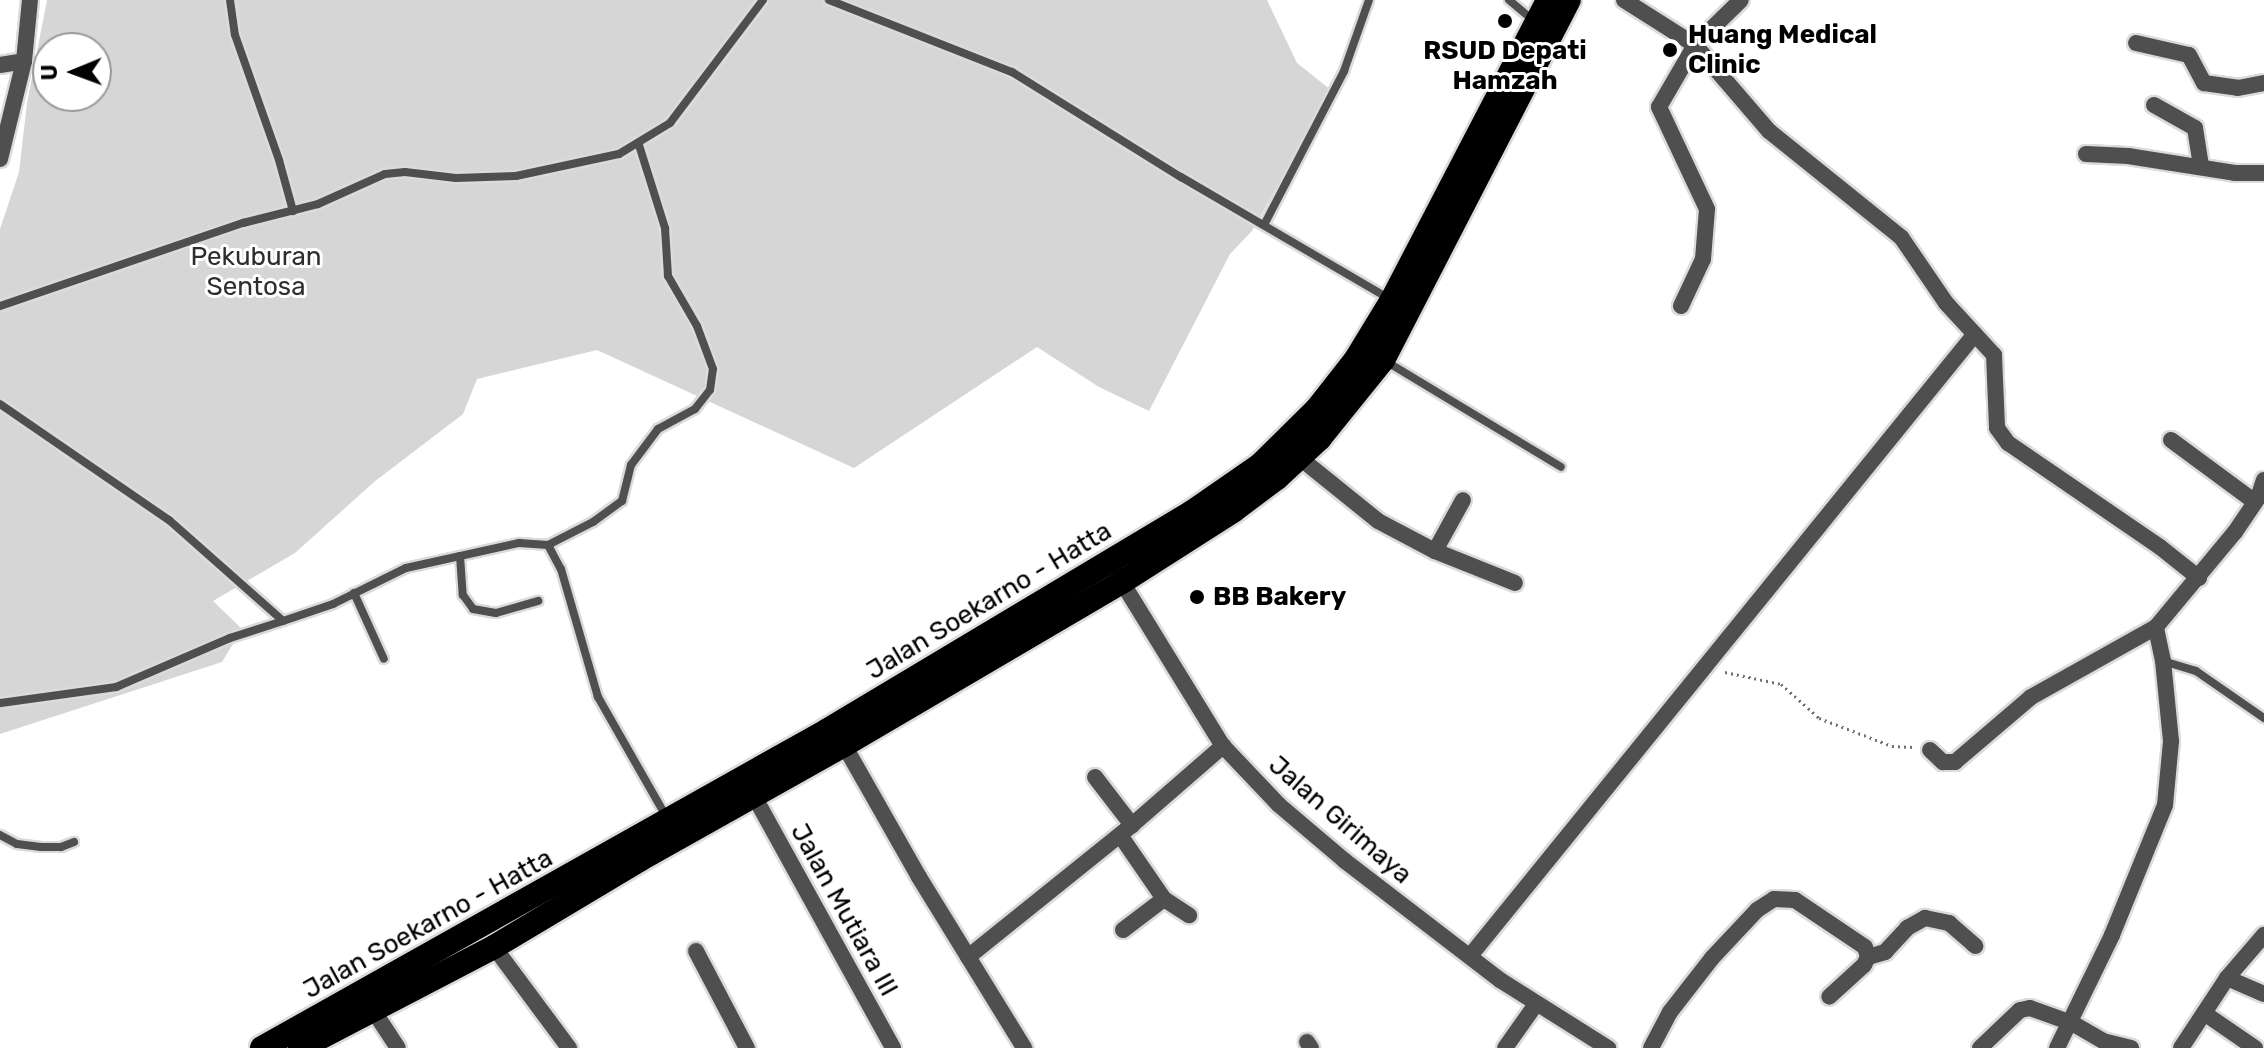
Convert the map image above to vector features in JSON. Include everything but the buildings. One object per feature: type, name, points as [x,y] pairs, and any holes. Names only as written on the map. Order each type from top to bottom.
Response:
[{"type":"highway","name":"Jalan Soekarno - Hatta","points":[[310,1036],[668,820],[1116,572],[1233,511],[1300,458],[1350,404],[1383,360],[1544,26],[1548,0]]},
{"type":"highway","name":"Jalan Soekarno - Hatta","points":[[262,1048],[310,1036],[373,1010],[494,947],[844,745],[1116,572],[1260,465],[1317,409],[1356,359],[1544,26],[1569,0]]},
{"type":"street","points":[[0,159],[24,61],[30,0]]},
{"type":"street","points":[[1624,0],[1695,45],[1769,131],[1901,237],[1932,285],[1996,361],[1996,421],[2001,435],[2199,578]]},
{"type":"street","points":[[1681,306],[1703,259],[1708,219],[1704,200],[1661,118],[1659,107],[1695,45],[1741,0]]},
{"type":"street","points":[[2136,43],[2189,55],[2204,83],[2238,88],[2264,83]]},
{"type":"street","points":[[0,65],[24,61]]},
{"type":"street","points":[[2154,105],[2192,124],[2198,135],[2201,166]]},
{"type":"street","points":[[2086,154],[2201,166],[2235,173],[2264,173]]},
{"type":"street","points":[[1470,956],[1975,334]]},
{"type":"street","points":[[2171,440],[2255,502]]},
{"type":"street","points":[[1300,458],[1378,521],[1435,551],[1515,583]]},
{"type":"street","points":[[1930,750],[1943,762],[1952,764],[2031,697],[2156,627],[2199,578],[2255,502],[2264,480]]},
{"type":"street","points":[[1435,551],[1463,500]]},
{"type":"street","name":"Jalan Girimaya","points":[[1116,572],[1223,746],[1279,805],[1345,861],[1470,956],[1536,1004],[1608,1048]]},
{"type":"street","points":[[2057,1048],[2072,1023],[2165,805],[2171,741],[2163,661],[2156,627]]},
{"type":"street","points":[[844,745],[1024,1048]]},
{"type":"street","points":[[968,957],[1126,830],[1223,746]]},
{"type":"street","points":[[1095,777],[1164,899],[1189,915]]},
{"type":"street","name":"Jalan Mutiara III","points":[[754,796],[893,1048]]},
{"type":"street","points":[[1123,930],[1164,899]]},
{"type":"street","points":[[1651,1048],[1670,1012],[1712,958],[1768,901],[1795,900],[1861,942],[1868,957]]},
{"type":"street","points":[[1868,957],[1881,954],[1907,928],[1925,918],[1949,923],[1975,946]]},
{"type":"street","points":[[2181,1048],[2227,978],[2264,935]]},
{"type":"street","points":[[494,947],[569,1048]]},
{"type":"street","points":[[696,951],[747,1048]]},
{"type":"street","points":[[1829,997],[1864,965],[1868,957]]},
{"type":"street","points":[[2227,978],[2264,994]]},
{"type":"street","points":[[1505,1048],[1536,1004]]},
{"type":"street","points":[[1980,1048],[2022,1008],[2072,1023],[2103,1041],[2131,1048]]},
{"type":"street","points":[[373,1010],[398,1048]]},
{"type":"street","points":[[2204,1013],[2255,1048]]},
{"type":"lane","points":[[230,0],[235,35],[279,160],[293,211]]},
{"type":"lane","points":[[0,306],[243,223],[318,204],[385,174],[405,172],[456,178],[516,176],[619,154],[639,145],[670,123],[763,0]]},
{"type":"lane","points":[[829,0],[1012,72],[1392,300]]},
{"type":"lane","points":[[1264,225],[1344,71],[1369,0]]},
{"type":"lane","points":[[1509,0],[1544,26]]},
{"type":"lane","points":[[0,703],[116,687],[230,638],[354,593],[406,568],[519,543],[548,545],[593,522],[622,501],[631,465],[658,429],[695,409],[710,390],[713,369],[697,326],[668,276],[665,228],[639,145]]},
{"type":"lane","points":[[1383,360],[1561,467]]},
{"type":"lane","points":[[0,404],[169,520],[283,621]]},
{"type":"lane","points":[[548,545],[561,569],[598,697],[668,820]]},
{"type":"lane","points":[[460,556],[463,595],[473,609],[496,613],[538,601]]},
{"type":"lane","points":[[354,593],[384,659]]},
{"type":"lane","points":[[2163,661],[2196,671],[2264,718]]},
{"type":"lane","points":[[0,835],[17,844],[41,847],[61,847],[74,842]]},
{"type":"path","points":[[1705,668],[1778,683],[1804,708],[1826,721],[1892,746],[1930,750]]},
{"type":"green space","name":"Pekuburan Sentosa","points":[[47,0],[1267,0],[1297,63],[1331,90],[1252,231],[1230,254],[1149,411],[1099,387],[1037,347],[854,468],[597,350],[477,379],[463,414],[374,482],[295,553],[213,601],[242,629],[222,662],[0,734],[0,229],[19,172],[32,77],[32,112],[112,112],[112,32],[41,32]]},
{"type":"place","name":"RSUD Depati Hamzah","points":[[1505,21]]},
{"type":"place","name":"Huang Medical Clinic","points":[[1670,50]]},
{"type":"place","name":"BB Bakery","points":[[1197,597]]}]
